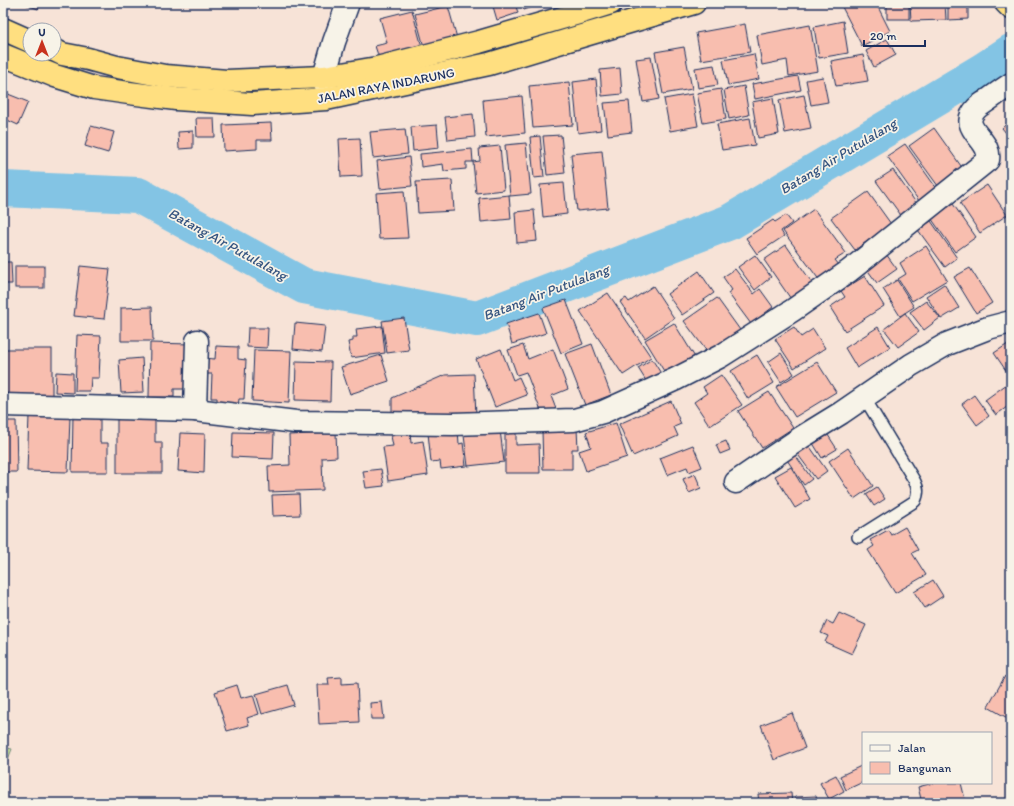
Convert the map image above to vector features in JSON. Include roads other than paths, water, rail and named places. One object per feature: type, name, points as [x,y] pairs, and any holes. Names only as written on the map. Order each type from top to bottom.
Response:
[{"type":"highway","name":"JALAN RAYA INDARUNG","points":[[62,54],[117,67],[165,76],[227,81],[324,77],[384,66],[479,42],[611,3]]},
{"type":"highway","name":"JALAN RAYA INDARUNG","points":[[3,55],[55,76],[94,88],[129,94],[252,104],[326,99],[490,64],[585,34],[694,3]]},
{"type":"highway","points":[[1006,3],[1011,8]]},
{"type":"highway","points":[[578,13],[585,34]]},
{"type":"highway","points":[[3,29],[22,37]]},
{"type":"street","points":[[326,99],[324,77],[334,42],[348,3]]},
{"type":"street","points":[[3,405],[195,410],[296,422],[453,424],[574,420],[603,412],[676,379],[721,356],[793,310],[849,271],[988,160],[989,156],[987,146],[971,125],[970,121],[977,108],[1011,84]]},
{"type":"street","points":[[736,482],[802,437],[841,414],[911,365],[948,344],[988,328],[1011,322]]},
{"type":"street","points":[[195,410],[197,341]]},
{"type":"lane","points":[[858,537],[915,501],[918,494],[918,488],[914,480],[864,397]]},
{"type":"waterway","name":"Batang Air Putulalang","points":[[3,189],[138,195],[304,286],[477,319],[730,222],[984,70],[1011,52]]}]
